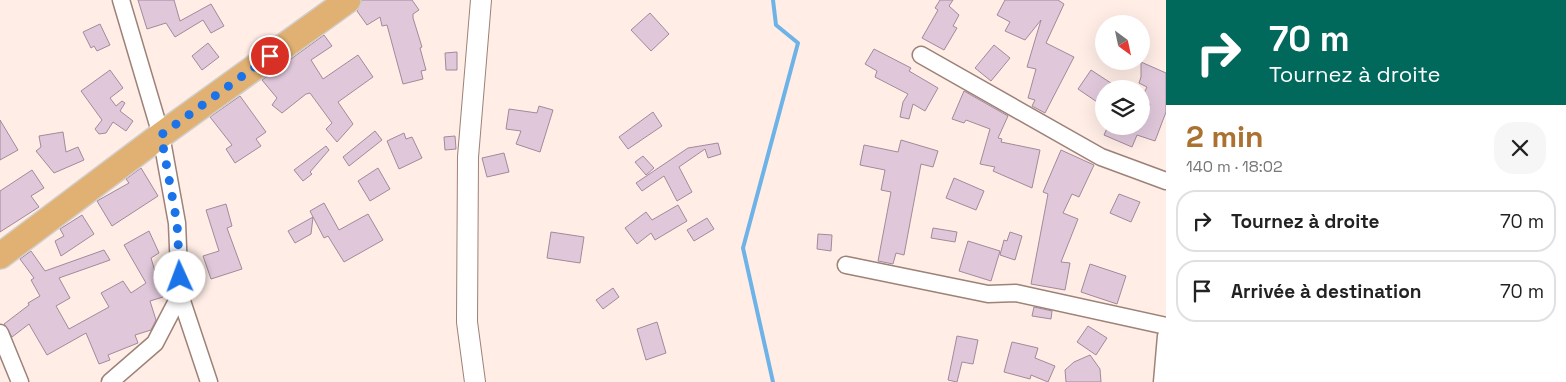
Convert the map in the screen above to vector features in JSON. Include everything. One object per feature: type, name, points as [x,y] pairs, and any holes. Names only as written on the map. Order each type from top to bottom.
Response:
[{"type":"main road","points":[[0,256],[161,135],[348,0]]},
{"type":"street","points":[[121,0],[161,135],[177,223],[180,294],[210,382]]},
{"type":"street","points":[[475,382],[468,322],[468,157],[481,0]]},
{"type":"street","points":[[920,55],[1102,157],[1166,181]]},
{"type":"street","points":[[846,265],[988,294],[1016,293],[1166,326]]},
{"type":"street","points":[[110,382],[155,343],[180,294]]},
{"type":"street","points":[[0,333],[20,382]]},
{"type":"street","points":[[1162,382],[1166,336]]},
{"type":"building","points":[[138,0],[174,0],[180,21],[211,4],[224,26],[211,33],[203,20],[175,37],[166,23],[147,29]]},
{"type":"building","points":[[362,0],[412,0],[419,10],[413,14],[413,18],[422,47],[420,48],[426,70],[421,71],[423,79],[403,84],[387,25],[382,26],[380,17],[367,25],[357,11]]},
{"type":"building","points":[[940,0],[953,0],[949,6],[959,15],[953,26],[957,28],[944,50],[922,38],[938,10],[935,8]]},
{"type":"building","points":[[1005,0],[1058,0],[1064,4],[1046,43],[1074,57],[1045,113],[1032,106],[1035,100],[1028,98],[1036,69],[1027,67],[1041,20],[1025,40],[1005,31],[1010,22],[997,15]]},
{"type":"building","points":[[650,13],[669,34],[651,51],[631,30]]},
{"type":"building","points":[[100,24],[110,45],[97,51],[94,46],[91,48],[83,32]]},
{"type":"building","points":[[324,35],[332,46],[311,60],[323,79],[358,55],[373,77],[338,102],[353,124],[337,142],[326,129],[332,123],[310,93],[306,94],[282,113],[272,105],[277,98],[262,80]]},
{"type":"building","points":[[208,43],[219,57],[202,70],[192,56]]},
{"type":"building","points":[[994,45],[1010,58],[991,81],[975,68]]},
{"type":"building","points":[[874,49],[911,68],[909,71],[938,88],[925,111],[913,104],[909,119],[900,117],[903,102],[908,94],[875,77],[877,71],[865,64]]},
{"type":"building","points":[[457,52],[457,70],[446,70],[445,53]]},
{"type":"building","points":[[1150,66],[1166,73],[1166,112],[1155,141],[1137,135],[1150,135],[1150,80],[1140,80],[1141,70],[1150,70]]},
{"type":"building","points":[[110,70],[123,88],[110,98],[116,106],[122,101],[125,103],[120,111],[133,121],[126,131],[113,122],[106,133],[99,134],[95,129],[102,120],[81,91]]},
{"type":"building","points":[[1091,70],[1106,80],[1095,80],[1095,101],[1078,89]]},
{"type":"building","points":[[964,91],[1008,116],[998,138],[1002,139],[1001,142],[1040,150],[1032,188],[993,171],[995,167],[980,164],[990,129],[966,120],[964,123],[952,119]]},
{"type":"building","points":[[240,96],[266,132],[256,139],[261,146],[235,163],[226,149],[232,145],[210,117]]},
{"type":"building","points":[[539,106],[553,110],[540,152],[516,144],[521,131],[506,129],[509,109],[537,113]]},
{"type":"building","points":[[653,112],[662,126],[628,149],[619,137]]},
{"type":"building","points":[[0,120],[18,150],[0,160]]},
{"type":"building","points":[[375,131],[382,140],[349,166],[343,157]]},
{"type":"building","points":[[63,132],[66,152],[78,147],[84,160],[54,173],[36,151],[41,147],[39,136]]},
{"type":"building","points":[[404,133],[406,139],[412,137],[422,158],[399,169],[387,141]]},
{"type":"building","points":[[1104,135],[1137,135],[1132,147]]},
{"type":"building","points":[[455,136],[456,149],[445,150],[444,137]]},
{"type":"building","points":[[901,140],[938,151],[933,167],[921,164],[904,255],[896,253],[893,264],[878,261],[891,192],[881,190],[885,170],[860,165],[864,145],[898,152]]},
{"type":"building","points":[[718,143],[721,154],[708,158],[705,149],[679,167],[692,192],[677,201],[664,176],[642,191],[636,183],[688,148]]},
{"type":"building","points":[[326,146],[329,150],[310,172],[312,174],[303,181],[294,170]]},
{"type":"building","points":[[1061,150],[1094,165],[1079,197],[1072,194],[1063,213],[1078,219],[1061,262],[1070,263],[1065,290],[1031,284],[1048,194],[1043,192]]},
{"type":"building","points":[[504,153],[509,172],[487,177],[482,158]]},
{"type":"building","points":[[643,156],[654,168],[646,175],[635,162]]},
{"type":"building","points":[[141,168],[158,196],[112,226],[97,201],[129,183],[126,179]]},
{"type":"building","points":[[378,168],[390,189],[370,201],[358,181]]},
{"type":"building","points":[[32,170],[44,188],[31,196],[39,207],[0,232],[0,191]]},
{"type":"building","points":[[954,178],[984,191],[976,210],[946,198]]},
{"type":"building","points":[[1119,194],[1140,202],[1131,222],[1110,213]]},
{"type":"building","points":[[324,203],[339,230],[368,214],[383,240],[344,262],[328,236],[324,238],[310,211]]},
{"type":"building","points":[[226,204],[232,226],[227,228],[242,269],[211,279],[203,256],[219,251],[206,210]]},
{"type":"building","points":[[678,205],[687,221],[655,240],[651,233],[637,244],[625,228],[646,212],[652,220]]},
{"type":"building","points":[[82,215],[94,234],[61,256],[55,241],[64,236],[60,229]]},
{"type":"building","points":[[313,217],[311,234],[295,243],[288,231]]},
{"type":"building","points":[[707,218],[714,229],[694,241],[687,230]]},
{"type":"building","points":[[933,228],[957,232],[955,242],[931,238]]},
{"type":"building","points":[[149,231],[159,253],[151,258],[163,297],[150,301],[156,320],[151,330],[135,335],[138,343],[108,355],[110,360],[99,364],[86,333],[47,355],[29,324],[12,337],[4,324],[29,305],[28,303],[40,296],[31,280],[34,278],[20,259],[31,251],[45,271],[104,250],[110,260],[59,278],[70,298],[56,306],[69,329],[109,307],[101,293],[123,281],[131,293],[146,283],[124,245]]},
{"type":"building","points":[[551,232],[584,237],[580,263],[547,258]]},
{"type":"building","points":[[1010,232],[1022,236],[1015,260],[1000,255],[1004,240],[1007,241]]},
{"type":"building","points":[[818,234],[832,235],[831,251],[817,249]]},
{"type":"building","points":[[968,241],[1000,251],[991,281],[959,271]]},
{"type":"building","points":[[1090,264],[1126,276],[1117,304],[1081,292]]},
{"type":"building","points":[[613,288],[619,297],[603,309],[596,300]]},
{"type":"building","points":[[1034,307],[1052,311],[1051,319],[1032,316]]},
{"type":"building","points":[[657,322],[666,353],[646,360],[637,329]]},
{"type":"building","points":[[1088,326],[1107,338],[1096,355],[1077,342]]},
{"type":"building","points":[[957,336],[978,340],[973,364],[962,362],[957,382],[948,380]]},
{"type":"building","points":[[1012,342],[1038,348],[1035,358],[1055,366],[1048,382],[1031,375],[1030,379],[1004,372]]},
{"type":"building","points":[[1090,355],[1100,369],[1101,382],[1066,382],[1065,370],[1074,362]]},
{"type":"waterway","points":[[773,0],[776,25],[798,43],[743,248],[773,382]]},
{"type":"route","points":[[180,277],[177,223],[161,135],[270,56]]}]
